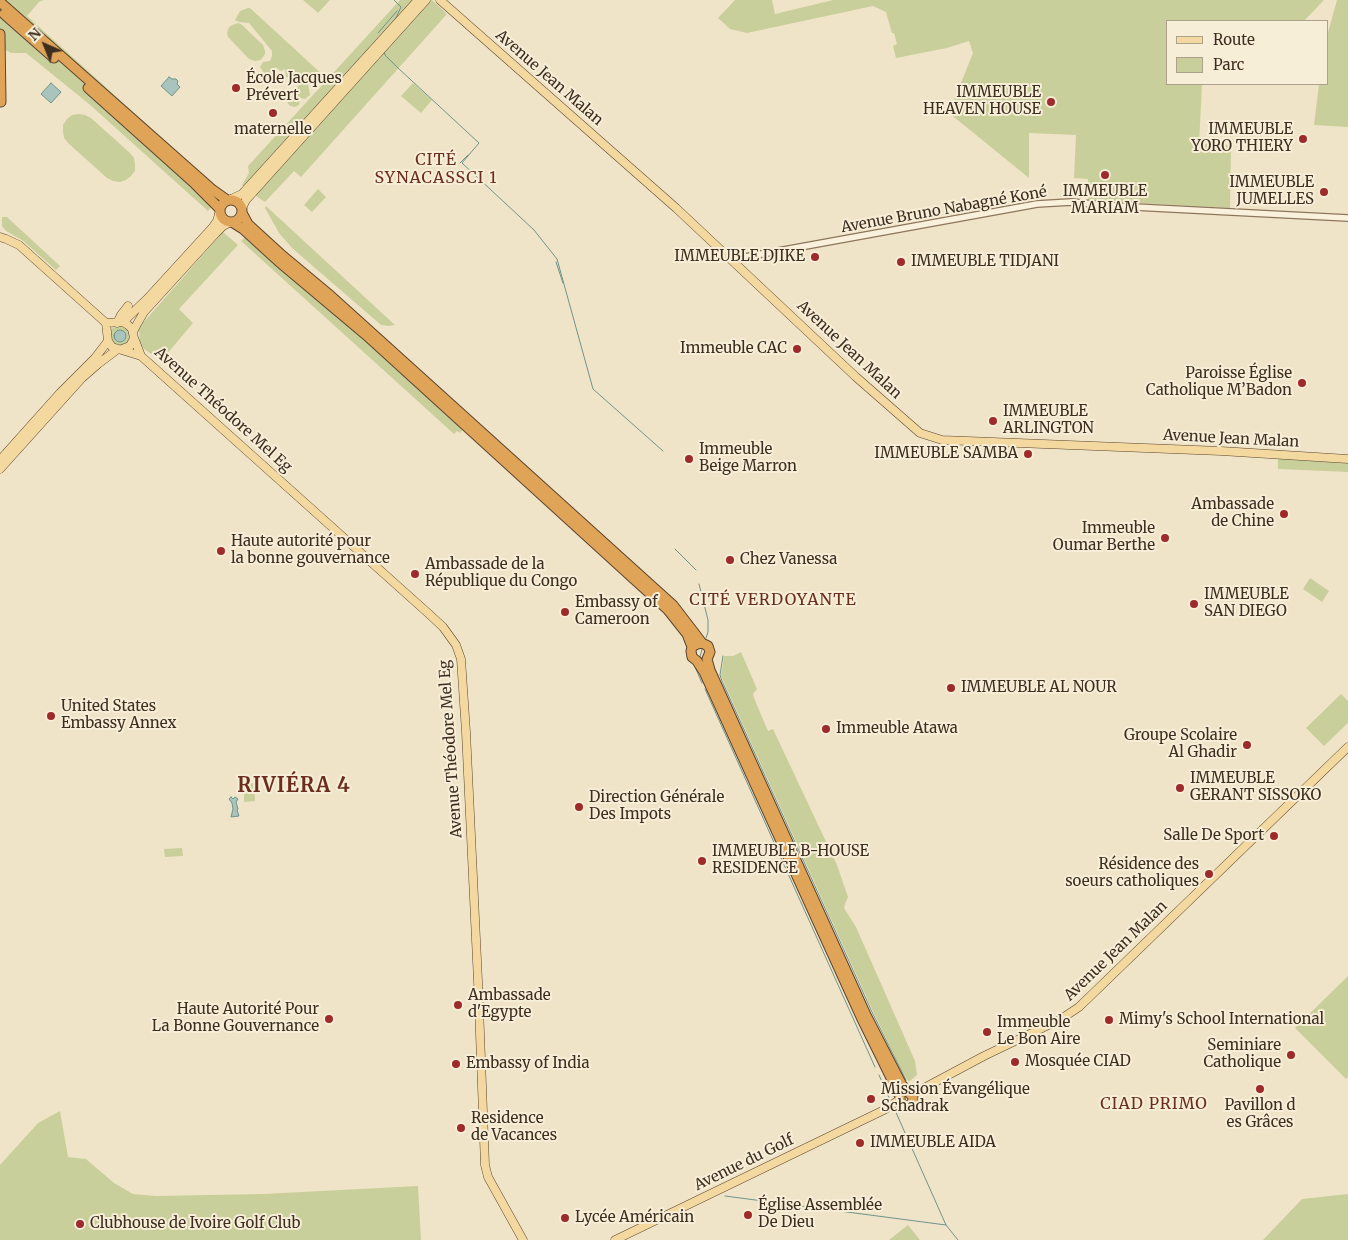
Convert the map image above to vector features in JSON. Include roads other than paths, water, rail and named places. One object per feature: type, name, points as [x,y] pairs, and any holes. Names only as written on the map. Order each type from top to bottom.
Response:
[{"type":"highway","points":[[0,2],[213,190],[229,200],[238,202],[244,219],[248,224],[351,314],[673,605],[709,650],[707,659],[714,678],[866,1015],[902,1085],[906,1098]]},
{"type":"highway","points":[[0,10],[195,184],[220,210],[225,220],[243,229],[362,332],[668,610],[687,634],[692,647],[691,655],[704,672],[861,1017],[906,1098]]},
{"type":"highway","points":[[0,34],[0,102]]},
{"type":"highway","points":[[220,210],[223,204],[229,200]]},
{"type":"highway","points":[[231,222],[240,218],[242,210]]},
{"type":"highway","points":[[692,647],[702,643]]},
{"type":"highway","points":[[697,661],[707,659]]},
{"type":"main road","points":[[229,200],[242,194],[418,0]]},
{"type":"main road","points":[[242,210],[246,200],[252,193],[426,0]]},
{"type":"main road","name":"Avenue Jean Malan","points":[[440,0],[676,208],[856,377],[920,433],[942,440],[1221,451],[1348,460]]},
{"type":"main road","points":[[107,327],[118,323],[130,315],[148,298],[212,228],[220,210]]},
{"type":"main road","points":[[0,469],[82,378],[120,349],[130,346],[137,324],[144,312],[216,233],[223,226],[231,222]]},
{"type":"main road","points":[[0,237],[19,245],[107,327],[108,341],[112,346],[141,356]]},
{"type":"main road","points":[[118,323],[128,306],[130,315]]},
{"type":"main road","points":[[118,323],[128,325],[134,335],[141,356]]},
{"type":"main road","points":[[0,460],[60,393],[95,358],[108,341]]},
{"type":"main road","name":"Avenue Théodore Mel Eg","points":[[141,356],[429,614],[443,627],[456,646],[461,659],[466,723],[485,1165],[488,1177],[523,1240]]},
{"type":"main road","name":"Avenue Jean Malan","points":[[906,1098],[984,1056],[1061,1019],[1079,1007],[1348,747]]},
{"type":"main road","name":"Avenue du Golf","points":[[615,1240],[906,1098]]},
{"type":"street","name":"Avenue Bruno Nabagné Koné","points":[[726,255],[745,257],[1037,204],[1071,202],[1348,218]]},
{"type":"water","points":[[169,77],[176,79],[180,87],[172,96],[161,86]]},
{"type":"water","points":[[51,83],[61,92],[51,103],[41,94]]},
{"type":"water","points":[[122,330],[125,331],[125,341],[118,342],[115,341],[114,334],[115,331]]},
{"type":"water","points":[[231,797],[238,799],[236,802],[239,816],[231,817],[233,809],[229,799]]},
{"type":"waterway","points":[[394,0],[401,7],[395,20]]},
{"type":"waterway","points":[[378,33],[397,11]]},
{"type":"waterway","points":[[384,51],[385,55],[398,68],[479,143],[462,163],[534,230],[557,259],[593,389],[663,451]]},
{"type":"waterway","points":[[460,163],[468,155]]},
{"type":"waterway","points":[[556,262],[563,283]]},
{"type":"waterway","points":[[675,549],[696,570]]},
{"type":"waterway","points":[[699,584],[708,620],[706,638]]},
{"type":"waterway","points":[[700,657],[702,649]]},
{"type":"waterway","points":[[723,656],[720,675],[722,681],[872,1012],[906,1080]]},
{"type":"waterway","points":[[695,667],[702,683]]},
{"type":"waterway","points":[[705,689],[875,1067]]},
{"type":"waterway","points":[[879,1075],[890,1100]]},
{"type":"waterway","points":[[894,1108],[946,1225],[958,1240]]},
{"type":"waterway","points":[[725,1196],[946,1225]]},
{"type":"place","name":"École Jacques Prévert","points":[[236,88]]},
{"type":"place","name":"IMMEUBLE HEAVEN HOUSE","points":[[1051,102]]},
{"type":"place","name":"maternelle","points":[[273,113]]},
{"type":"place","name":"IMMEUBLE YORO THIERY","points":[[1303,139]]},
{"type":"place","name":"IMMEUBLE MARIAM","points":[[1105,175]]},
{"type":"place","name":"IMMEUBLE JUMELLES","points":[[1324,192]]},
{"type":"place","name":"IMMEUBLE DJIKE","points":[[815,257]]},
{"type":"place","name":"IMMEUBLE TIDJANI","points":[[901,262]]},
{"type":"place","name":"Immeuble CAC","points":[[797,349]]},
{"type":"place","name":"Paroisse Église Catholique M’Badon","points":[[1302,383]]},
{"type":"place","name":"IMMEUBLE ARLINGTON","points":[[993,421]]},
{"type":"place","name":"IMMEUBLE SAMBA","points":[[1028,454]]},
{"type":"place","name":"Immeuble Beige Marron","points":[[689,459]]},
{"type":"place","name":"Ambassade de Chine","points":[[1284,514]]},
{"type":"place","name":"Immeuble Oumar Berthe","points":[[1165,538]]},
{"type":"place","name":"Haute autorité pour la bonne gouvernance","points":[[221,551]]},
{"type":"place","name":"Chez Vanessa","points":[[730,560]]},
{"type":"place","name":"Ambassade de la République du Congo","points":[[415,574]]},
{"type":"place","name":"IMMEUBLE SAN DIEGO","points":[[1194,604]]},
{"type":"place","name":"Embassy of Cameroon","points":[[565,612]]},
{"type":"place","name":"IMMEUBLE AL NOUR","points":[[951,688]]},
{"type":"place","name":"United States Embassy Annex","points":[[51,716]]},
{"type":"place","name":"Immeuble Atawa","points":[[826,729]]},
{"type":"place","name":"Groupe Scolaire Al Ghadir","points":[[1247,745]]},
{"type":"place","name":"IMMEUBLE GERANT SISSOKO","points":[[1180,788]]},
{"type":"place","name":"Direction Générale Des Impots","points":[[579,807]]},
{"type":"place","name":"Salle De Sport","points":[[1274,836]]},
{"type":"place","name":"IMMEUBLE B-HOUSE RESIDENCE","points":[[702,861]]},
{"type":"place","name":"Résidence des soeurs catholiques","points":[[1209,874]]},
{"type":"place","name":"Ambassade d'Egypte","points":[[458,1005]]},
{"type":"place","name":"Haute Autorité Pour La Bonne Gouvernance","points":[[329,1019]]},
{"type":"place","name":"Mimy's School International","points":[[1109,1020]]},
{"type":"place","name":"Immeuble Le Bon Aire","points":[[987,1032]]},
{"type":"place","name":"Seminiare Catholique","points":[[1291,1055]]},
{"type":"place","name":"Mosquée CIAD","points":[[1015,1062]]},
{"type":"place","name":"Embassy of India","points":[[456,1064]]},
{"type":"place","name":"Pavillon d es Grâces","points":[[1260,1089]]},
{"type":"place","name":"Mission Évangélique Schadrak","points":[[871,1099]]},
{"type":"place","name":"Residence de Vacances","points":[[461,1128]]},
{"type":"place","name":"IMMEUBLE AIDA","points":[[860,1143]]},
{"type":"place","name":"Église Assemblée De Dieu","points":[[748,1215]]},
{"type":"place","name":"Lycée Américain","points":[[565,1218]]},
{"type":"place","name":"Clubhouse de Ivoire Golf Club","points":[[80,1224]]},
{"type":"district","name":"CITÉ SYNACASSCI 1","points":[[436,169]]},
{"type":"district","name":"CITÉ VERDOYANTE","points":[[773,600]]},
{"type":"district","name":"RIVIÉRA 4","points":[[294,786]]},
{"type":"district","name":"CIAD PRIMO","points":[[1154,1104]]}]
